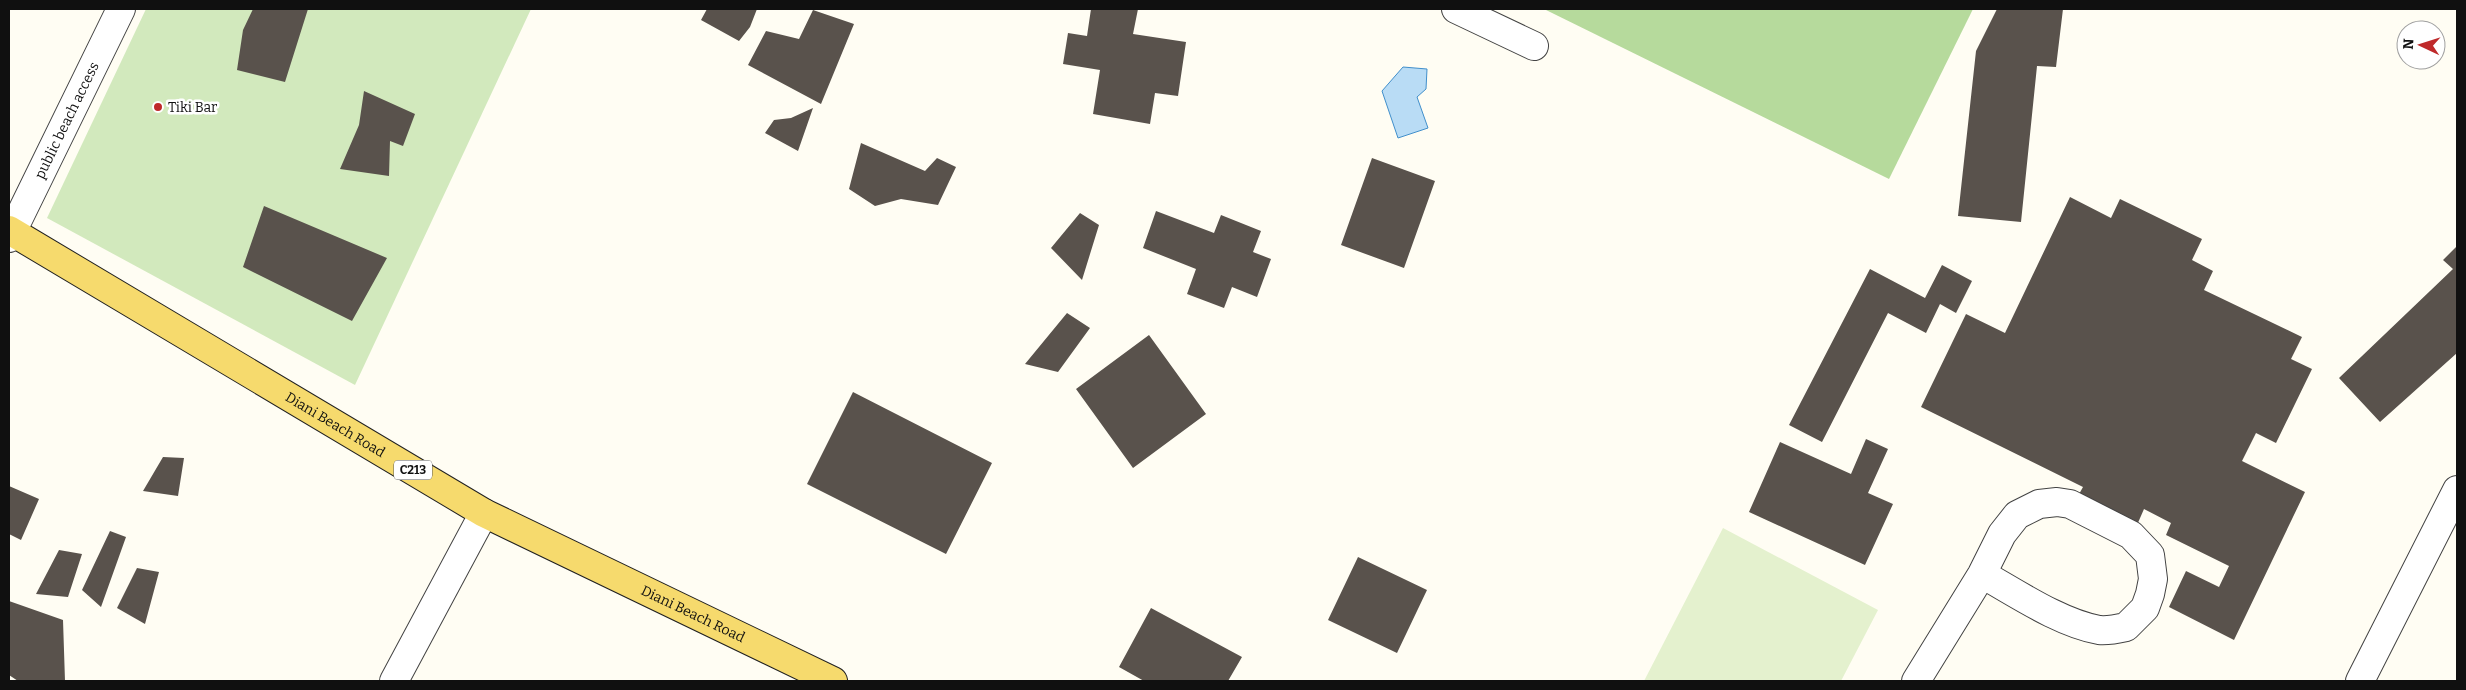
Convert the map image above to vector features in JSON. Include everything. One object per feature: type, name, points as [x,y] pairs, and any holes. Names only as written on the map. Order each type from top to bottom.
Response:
[{"type":"main road","name":"Diani Beach Road","points":[[10,233],[484,513],[833,681]]},
{"type":"street","name":"public beach access","points":[[10,233],[121,9]]},
{"type":"street","points":[[1456,9],[1534,46]]},
{"type":"street","points":[[2360,681],[2457,490]]},
{"type":"street","points":[[1916,681],[1982,574],[2002,534],[2017,515],[2039,504],[2057,502],[2070,504],[2131,535],[2150,555],[2153,579],[2145,608],[2126,627],[2100,630],[2080,624],[2036,604],[1982,574]]},
{"type":"street","points":[[394,681],[484,513]]},
{"type":"green space","points":[[146,9],[531,9],[355,385],[47,218]]},
{"type":"green space","points":[[1544,9],[1973,9],[1889,179]]},
{"type":"green space","points":[[1723,528],[1878,610],[1841,681],[1644,681]]},
{"type":"water","points":[[1403,67],[1427,69],[1426,89],[1417,97],[1428,128],[1398,138],[1382,91]]},
{"type":"building","points":[[253,9],[308,9],[285,82],[237,70],[243,30]]},
{"type":"building","points":[[707,9],[757,9],[750,27],[739,41],[701,20]]},
{"type":"building","points":[[1091,9],[1138,9],[1133,34],[1186,42],[1178,96],[1155,93],[1150,124],[1093,114],[1100,70],[1063,64],[1068,33],[1087,36]]},
{"type":"building","points":[[1997,9],[2063,9],[2056,67],[2037,66],[2021,222],[1958,216],[1976,51]]},
{"type":"building","points":[[813,10],[854,24],[821,104],[748,65],[766,31],[799,39]]},
{"type":"building","points":[[364,91],[415,114],[403,146],[390,141],[389,176],[340,169],[359,125]]},
{"type":"building","points":[[813,108],[798,151],[765,133],[774,120],[791,118]]},
{"type":"building","points":[[861,143],[925,171],[937,158],[956,167],[938,205],[901,199],[875,206],[849,189]]},
{"type":"building","points":[[1372,158],[1435,181],[1404,268],[1341,245]]},
{"type":"building","points":[[2070,197],[2111,218],[2120,199],[2202,239],[2192,260],[2213,271],[2204,290],[2302,337],[2291,359],[2312,369],[2276,443],[2256,433],[2242,461],[2305,492],[2234,640],[2169,607],[2186,571],[2219,587],[2229,566],[2166,535],[2171,523],[2144,509],[2137,525],[2078,496],[2083,487],[1921,407],[1966,314],[2005,333]]},
{"type":"building","points":[[264,206],[387,258],[352,321],[243,267]]},
{"type":"building","points":[[1156,211],[1214,233],[1221,215],[1261,231],[1253,252],[1271,259],[1257,297],[1232,287],[1224,308],[1187,294],[1196,269],[1143,248]]},
{"type":"building","points":[[1080,213],[1099,225],[1082,280],[1051,248]]},
{"type":"building","points":[[2457,246],[2457,353],[2380,422],[2339,378],[2453,269],[2443,260]]},
{"type":"building","points":[[1942,265],[1972,281],[1956,313],[1940,304],[1926,333],[1888,313],[1822,442],[1789,425],[1870,269],[1925,298]]},
{"type":"building","points":[[1067,313],[1090,328],[1058,372],[1025,364]]},
{"type":"building","points":[[1149,335],[1206,414],[1133,468],[1076,389]]},
{"type":"building","points":[[853,392],[992,463],[946,554],[807,484]]},
{"type":"building","points":[[1866,439],[1888,449],[1868,493],[1893,504],[1865,565],[1749,512],[1780,442],[1851,474]]},
{"type":"building","points":[[163,457],[184,458],[178,496],[143,491]]},
{"type":"building","points":[[9,486],[39,499],[21,540],[9,534]]},
{"type":"building","points":[[110,531],[126,537],[101,607],[82,590]]},
{"type":"building","points":[[59,550],[82,554],[68,597],[36,594]]},
{"type":"building","points":[[1358,557],[1427,590],[1397,653],[1328,620]]},
{"type":"building","points":[[137,568],[159,572],[145,624],[117,608]]},
{"type":"building","points":[[9,601],[63,620],[65,681],[18,681],[9,675]]},
{"type":"building","points":[[1151,608],[1242,657],[1228,681],[1144,681],[1119,667]]},
{"type":"place","name":"Tiki Bar","points":[[158,107]]}]
